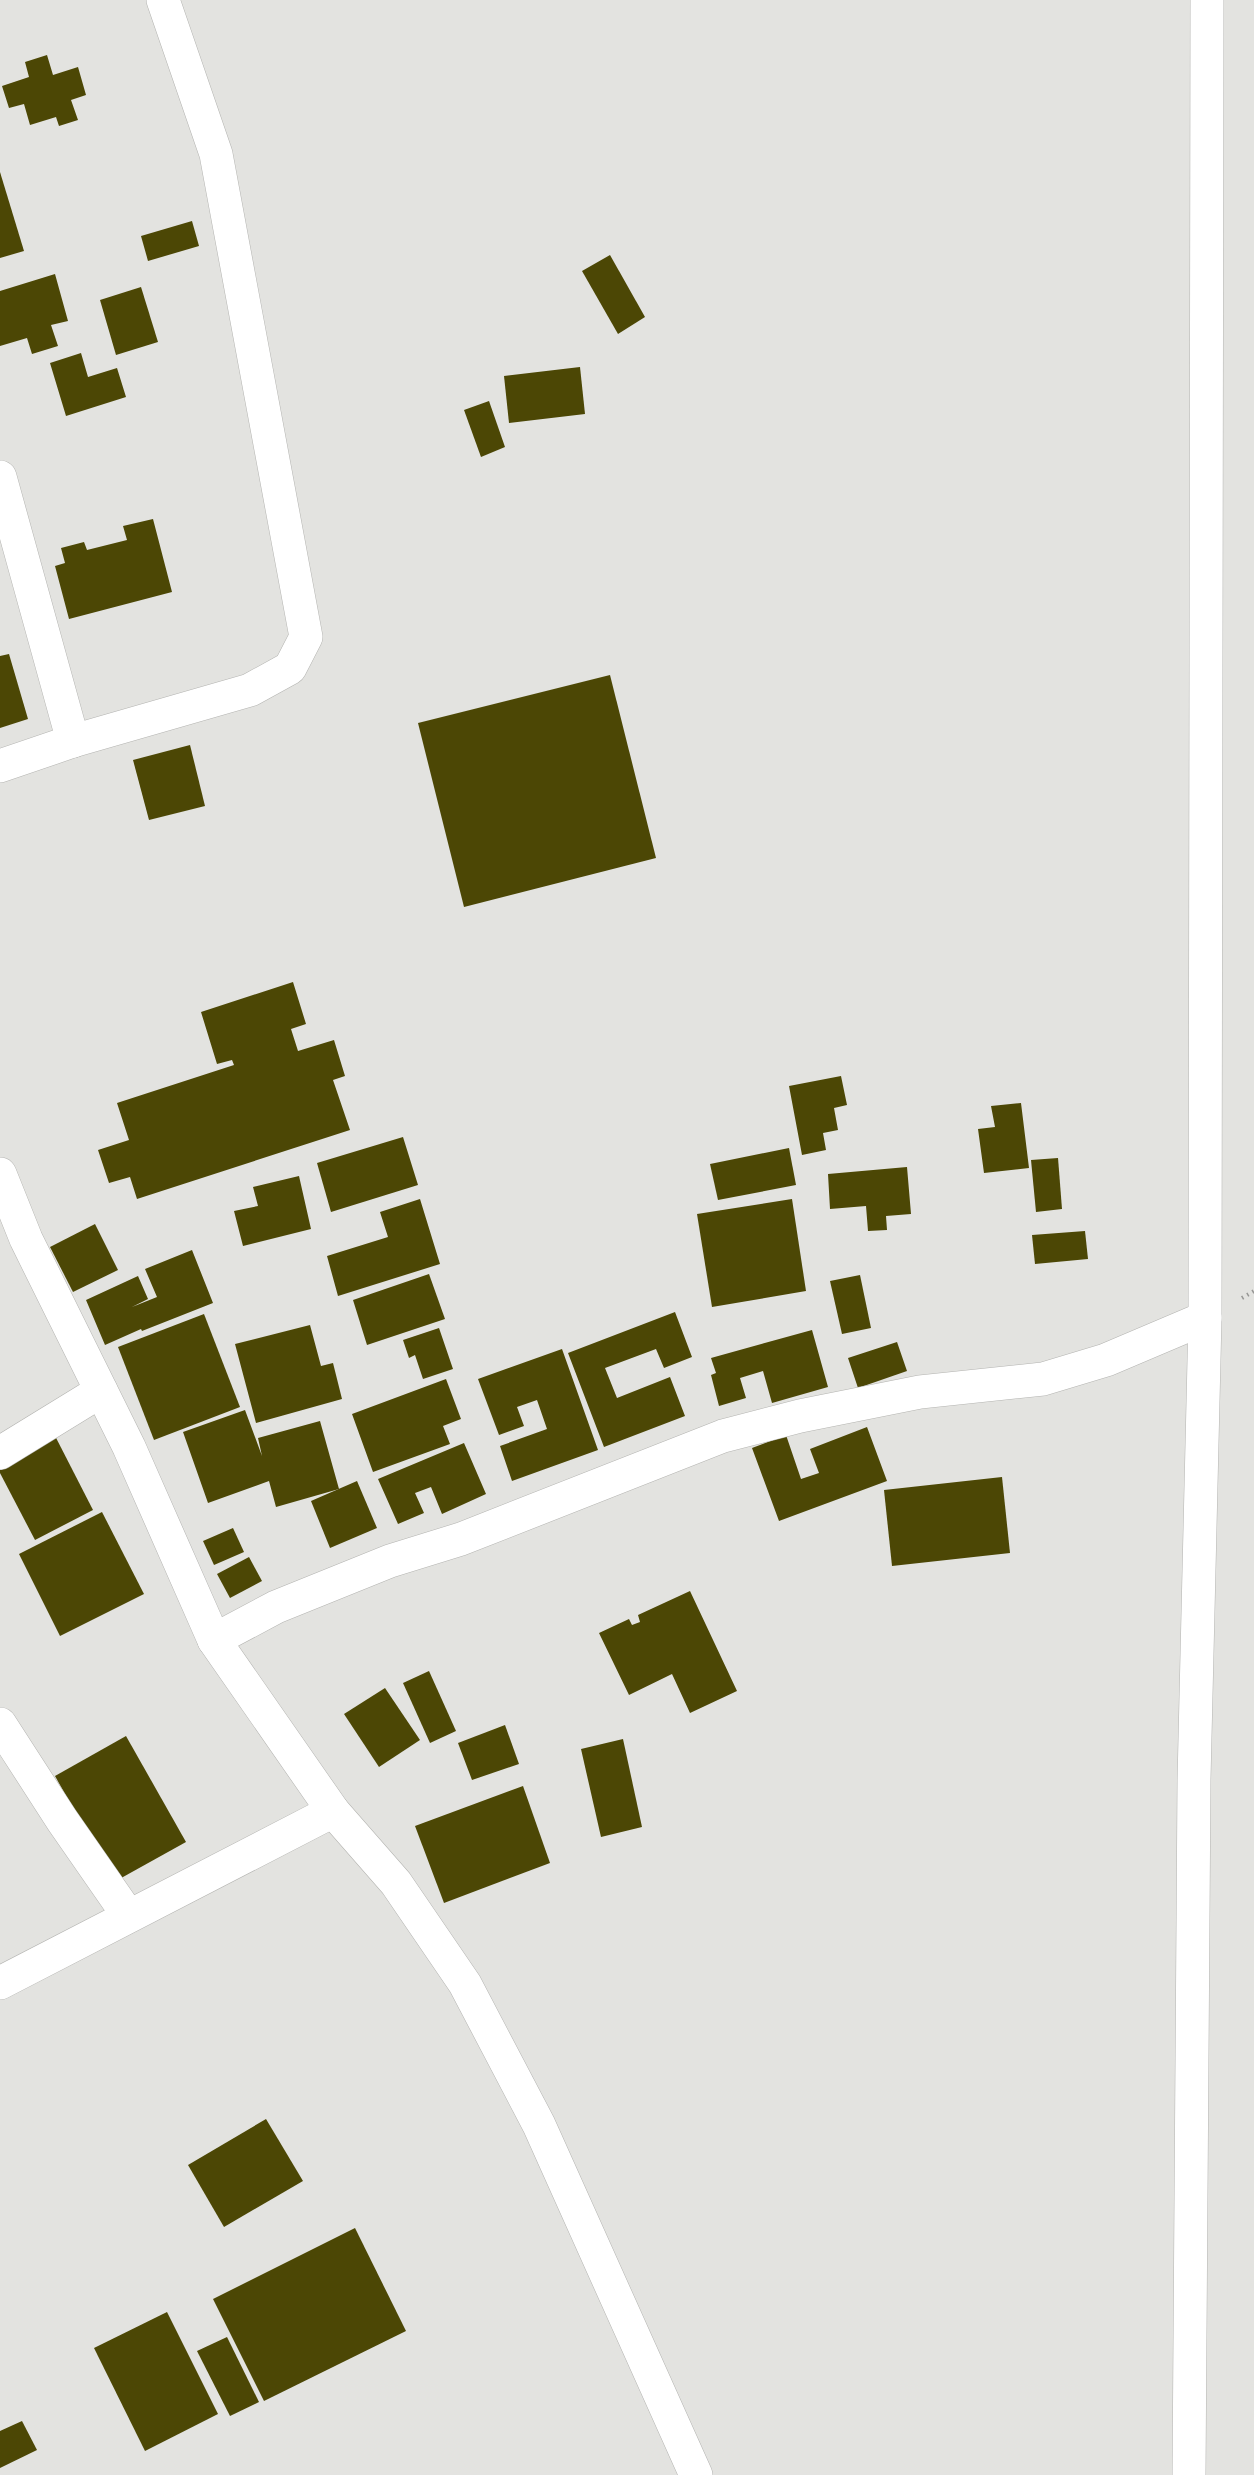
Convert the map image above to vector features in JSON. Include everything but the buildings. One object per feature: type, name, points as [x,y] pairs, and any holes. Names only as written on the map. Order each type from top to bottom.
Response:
[{"type":"street","points":[[0,765],[73,741],[250,690],[290,668],[306,637],[216,154],[163,0]]},
{"type":"street","points":[[1189,2475],[1194,1780],[1205,1318],[1207,0]]},
{"type":"street","points":[[0,477],[73,741]]},
{"type":"street","points":[[0,1174],[26,1239],[101,1390],[214,1640],[333,1811],[396,1883],[465,1984],[539,2125],[696,2475]]},
{"type":"street","points":[[214,1640],[276,1607],[390,1561],[461,1539],[723,1436],[800,1416],[920,1392],[1043,1379],[1106,1360],[1205,1318]]},
{"type":"street","points":[[0,1453],[101,1390]]},
{"type":"street","points":[[0,1724],[128,1915]]},
{"type":"street","points":[[0,1983],[333,1811]]}]
